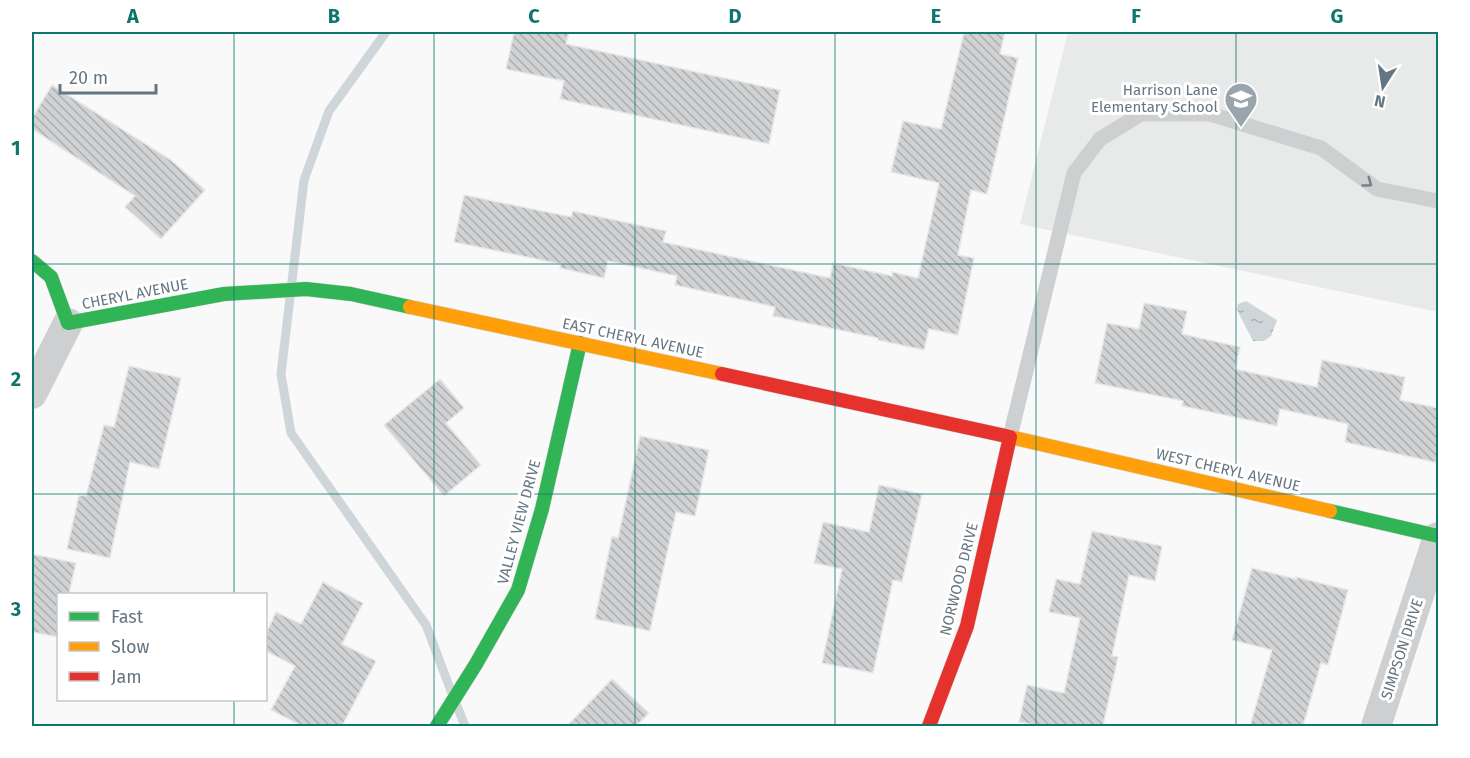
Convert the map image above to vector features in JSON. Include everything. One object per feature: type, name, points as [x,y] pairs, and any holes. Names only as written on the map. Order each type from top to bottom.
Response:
[{"type":"street","name":"CHERYL AVENUE","points":[[32,261],[51,277],[68,323],[213,296],[247,293]]},
{"type":"street","name":"EAST CHERYL AVENUE","points":[[247,293],[306,289],[351,294],[1010,437]]},
{"type":"street","points":[[32,394],[68,323]]},
{"type":"street","name":"VALLEY VIEW DRIVE","points":[[438,725],[518,590],[542,509],[580,343]]},
{"type":"street","name":"WEST CHERYL AVENUE","points":[[1010,437],[1438,536]]},
{"type":"street","name":"NORWOOD DRIVE","points":[[929,726],[967,626],[1010,437]]},
{"type":"street","name":"SIMPSON DRIVE","points":[[1376,726],[1438,536]]},
{"type":"lane","points":[[1010,437],[1074,173],[1100,139],[1141,114],[1210,114],[1321,148],[1377,189],[1438,201]]},
{"type":"shaded area","name":"Harrison Lane Elementary School","points":[[1068,32],[1438,32],[1438,312],[1020,224]]},
{"type":"water","points":[[1246,301],[1277,320],[1271,336],[1264,341],[1253,341],[1239,314],[1238,304]]},
{"type":"building","points":[[514,32],[569,32],[566,44],[780,90],[769,144],[560,99],[564,81],[506,69]]},
{"type":"building","points":[[964,32],[1005,32],[1000,54],[1018,58],[987,194],[971,190],[958,255],[974,258],[958,335],[929,329],[924,350],[773,316],[775,307],[675,285],[677,276],[608,261],[604,278],[560,268],[561,264],[454,242],[464,195],[571,217],[573,211],[666,231],[663,242],[830,278],[833,263],[892,276],[892,272],[918,278],[939,183],[891,172],[903,121],[941,129]]},
{"type":"building","points":[[52,85],[171,160],[205,190],[161,239],[125,207],[135,196],[32,129],[32,118]]},
{"type":"building","points":[[1144,303],[1187,311],[1182,334],[1240,347],[1235,369],[1317,387],[1322,360],[1405,377],[1400,400],[1438,408],[1438,463],[1345,442],[1348,424],[1280,409],[1277,426],[1182,406],[1183,401],[1095,383],[1107,323],[1139,329]]},
{"type":"building","points":[[129,366],[181,378],[159,469],[130,462],[110,558],[67,549],[79,495],[86,496],[104,425],[114,427]]},
{"type":"building","points":[[440,379],[464,408],[446,423],[481,465],[444,496],[384,425]]},
{"type":"building","points":[[640,436],[709,450],[695,516],[676,512],[650,631],[595,619],[612,536],[618,538]]},
{"type":"building","points":[[879,485],[922,494],[902,582],[893,580],[873,673],[822,663],[842,569],[814,563],[823,522],[869,532]]},
{"type":"building","points":[[1092,531],[1162,546],[1155,581],[1129,575],[1112,656],[1118,657],[1103,726],[1040,726],[1019,722],[1027,685],[1064,693],[1080,618],[1049,612],[1056,579],[1080,584]]},
{"type":"building","points":[[32,554],[76,563],[69,593],[57,593],[57,637],[32,632]]},
{"type":"building","points":[[1252,568],[1348,590],[1328,665],[1321,663],[1303,726],[1250,726],[1272,650],[1232,640]]},
{"type":"building","points":[[323,582],[363,603],[342,644],[376,661],[342,726],[302,726],[271,710],[295,666],[267,652],[267,632],[276,612],[301,624]]},
{"type":"building","points":[[612,679],[649,713],[636,726],[567,726]]},
{"type":"waterway","points":[[386,32],[329,111],[304,180],[281,374],[291,433],[426,625],[451,691]]},
{"type":"waterway","points":[[457,706],[465,726]]},
{"type":"traffic: fast","points":[[32,261],[51,277],[68,323],[224,294],[306,289],[351,294],[410,307]]},
{"type":"traffic: fast","points":[[437,726],[518,590],[542,509],[580,343]]},
{"type":"traffic: fast","points":[[1330,511],[1438,536]]},
{"type":"traffic: slow","points":[[410,307],[722,374]]},
{"type":"traffic: slow","points":[[1006,436],[1330,511]]},
{"type":"traffic: jam","points":[[722,374],[1006,436]]},
{"type":"traffic: jam","points":[[929,726],[967,626],[1010,437]]},
{"type":"place","name":"Harrison Lane Elementary School","points":[[1241,128]]}]
